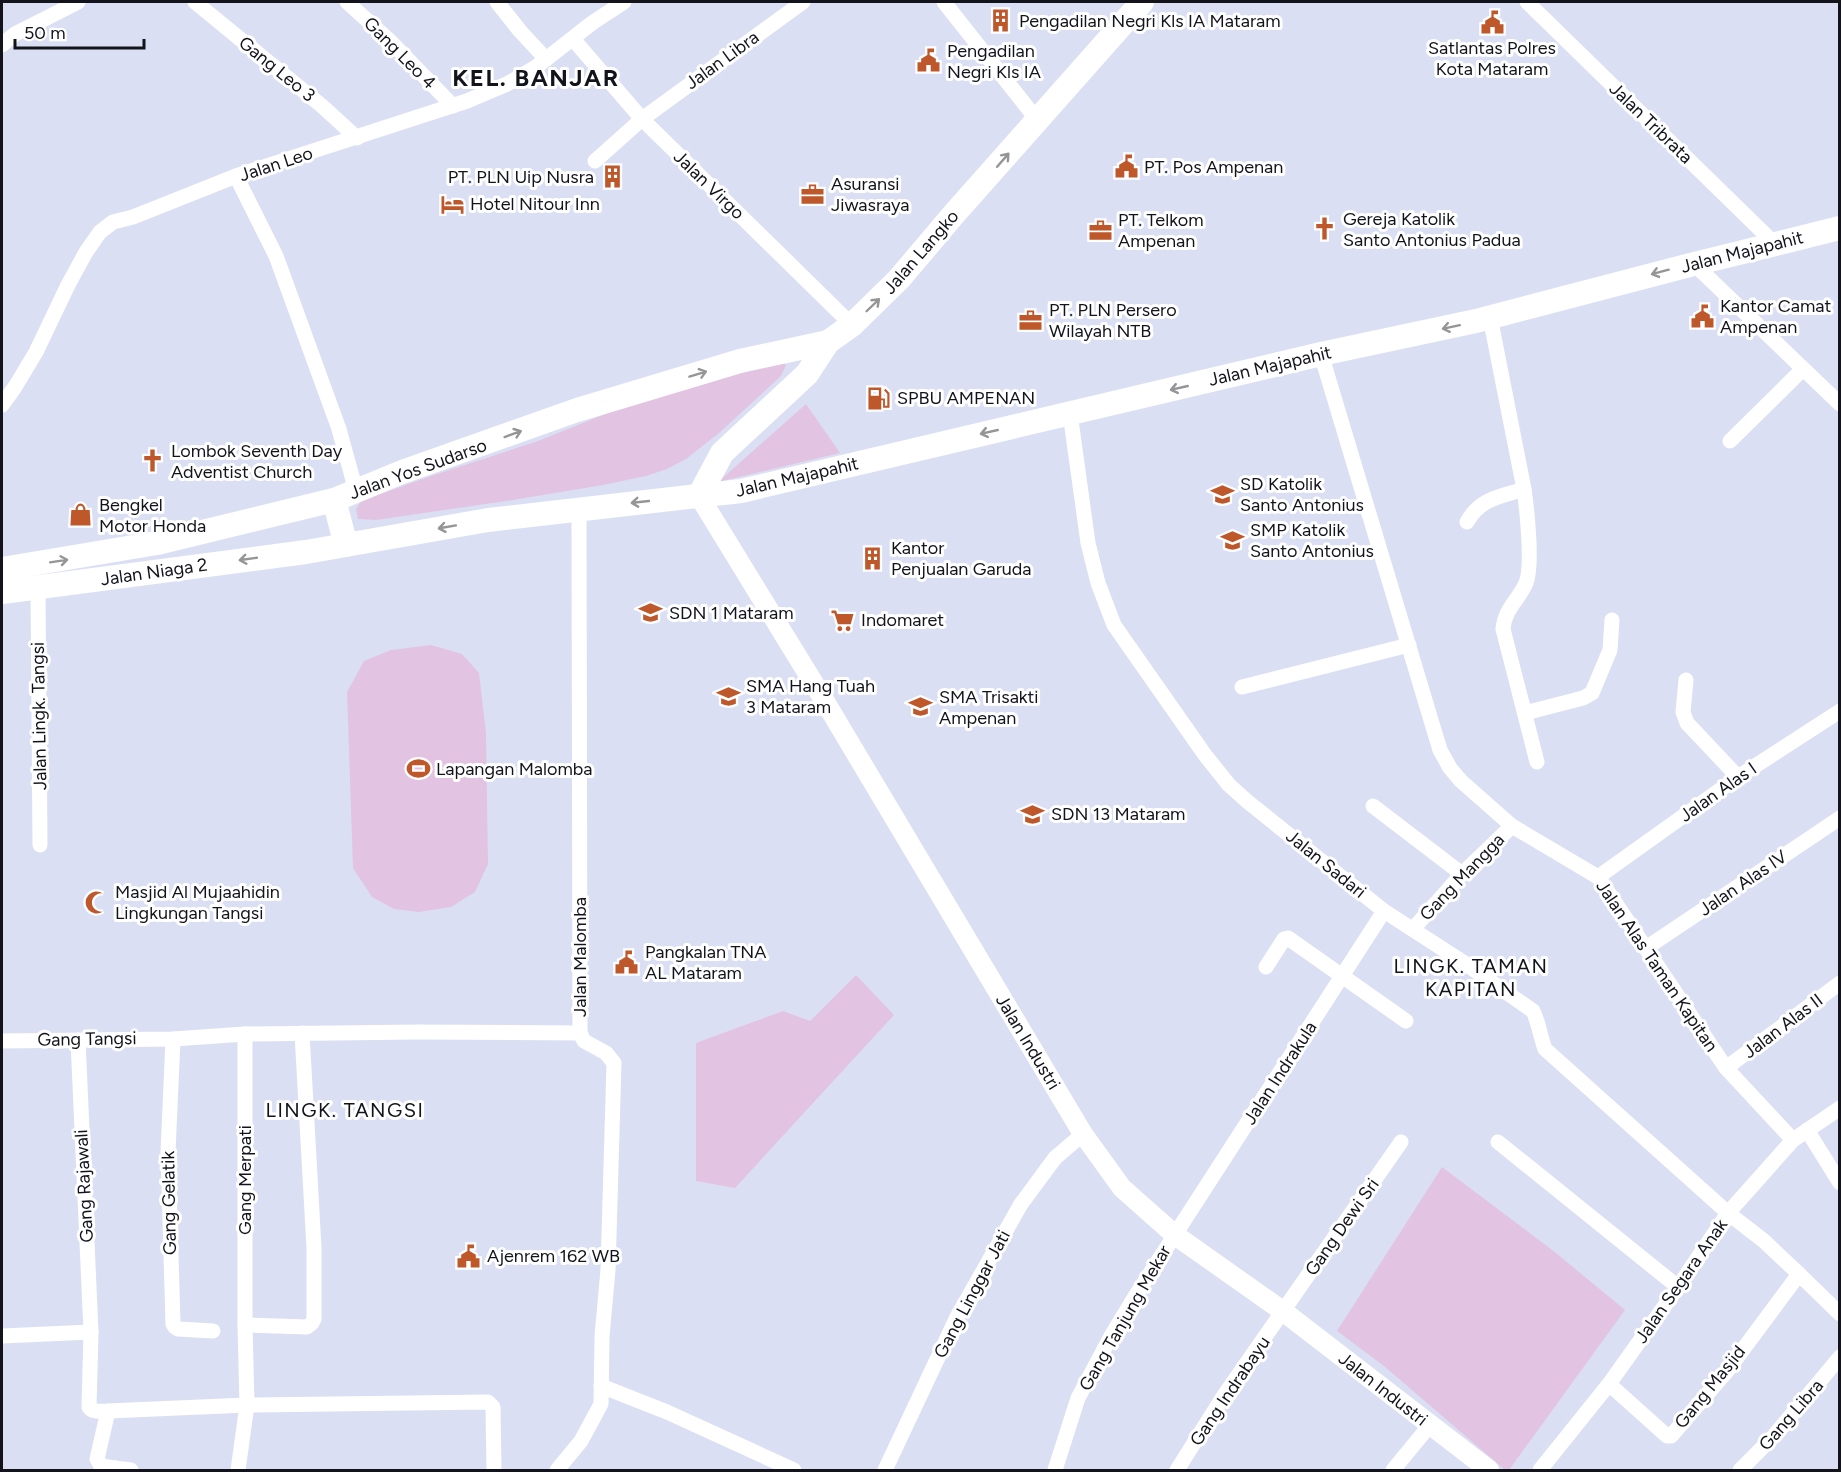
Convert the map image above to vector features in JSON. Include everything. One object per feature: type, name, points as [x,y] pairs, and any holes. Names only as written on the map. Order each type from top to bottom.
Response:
[{"type":"main road","name":"Jalan Langko","points":[[699,496],[722,453],[807,374],[828,342],[852,325],[899,279],[1142,2]]},
{"type":"main road","name":"Jalan Majapahit","points":[[699,496],[741,491],[1321,354],[1490,317],[1839,228]]},
{"type":"main road","name":"Jalan Yos Sudarso","points":[[2,569],[157,543],[334,500],[402,472],[577,410],[740,361],[828,342]]},
{"type":"main road","points":[[334,500],[346,545],[488,520],[699,496]]},
{"type":"main road","name":"Jalan Niaga 2","points":[[2,592],[346,545]]},
{"type":"street","points":[[2,45],[15,34],[78,2]]},
{"type":"street","name":"Gang Leo 3","points":[[195,2],[322,106],[357,138]]},
{"type":"street","name":"Gang Leo 4","points":[[347,2],[390,41],[453,106]]},
{"type":"street","points":[[497,2],[546,59]]},
{"type":"street","name":"Jalan Leo","points":[[2,405],[36,352],[68,285],[100,232],[113,222],[143,213],[236,176],[453,106],[507,84],[524,75],[624,2]]},
{"type":"street","name":"Jalan Libra","points":[[595,161],[642,119],[803,2]]},
{"type":"street","points":[[944,2],[1038,120]]},
{"type":"street","name":"Jalan Tribrata","points":[[1527,2],[1775,244]]},
{"type":"street","name":"Jalan Virgo","points":[[573,39],[642,119],[852,325]]},
{"type":"street","points":[[236,176],[280,267],[336,419],[356,490]]},
{"type":"street","points":[[1694,264],[1839,404]]},
{"type":"street","points":[[1490,317],[1527,513],[1528,574],[1525,586],[1507,610],[1503,629],[1537,762]]},
{"type":"street","name":"Jalan Alas Taman Kapitan","points":[[1321,354],[1440,750],[1449,768],[1512,826],[1598,877],[1726,1068],[1793,1140]]},
{"type":"street","points":[[1730,441],[1803,369]]},
{"type":"street","name":"Jalan Sadari","points":[[1070,413],[1088,543],[1098,583],[1114,625],[1229,786],[1384,911],[1533,1011],[1538,1020],[1545,1049],[1728,1213]]},
{"type":"street","points":[[1467,522],[1485,501],[1524,489]]},
{"type":"street","name":"Jalan Industri","points":[[699,496],[824,700],[1083,1134],[1122,1188],[1175,1235],[1284,1312],[1489,1470]]},
{"type":"street","name":"Jalan Malomba","points":[[173,1039],[302,1033],[580,1033],[579,508]]},
{"type":"street","name":"Jalan Lingk. Tangsi","points":[[38,587],[40,845]]},
{"type":"street","points":[[1525,713],[1583,698],[1592,693],[1610,650],[1612,620]]},
{"type":"street","points":[[1242,687],[1408,645]]},
{"type":"street","points":[[1686,680],[1683,712],[1687,723],[1738,777]]},
{"type":"street","name":"Jalan Alas I","points":[[1598,877],[1738,777],[1839,711]]},
{"type":"street","points":[[1372,806],[1462,874]]},
{"type":"street","name":"Jalan Alas IV","points":[[1646,948],[1839,818]]},
{"type":"street","name":"Gang Mangga","points":[[1413,929],[1462,874],[1512,826]]},
{"type":"street","name":"Jalan Indrakula","points":[[1175,1235],[1384,911]]},
{"type":"street","points":[[1266,967],[1284,939],[1288,938],[1406,1021]]},
{"type":"street","name":"Jalan Alas II","points":[[1726,1068],[1839,983]]},
{"type":"street","points":[[245,1325],[307,1327],[314,1319],[314,1248],[302,1033]]},
{"type":"street","points":[[557,1470],[581,1441],[601,1404],[602,1336],[608,1270],[614,1063],[606,1053],[584,1041],[580,1033]]},
{"type":"street","name":"Gang Merpati","points":[[238,1470],[247,1405],[245,1034]]},
{"type":"street","name":"Gang Tangsi","points":[[2,1041],[173,1039]]},
{"type":"street","name":"Gang Gelatik","points":[[173,1039],[168,1152],[173,1324],[178,1329],[213,1331]]},
{"type":"street","name":"Gang Rajawali","points":[[78,1040],[91,1332],[89,1407],[94,1411],[108,1411]]},
{"type":"street","name":"Jalan Segara Anak","points":[[1540,1470],[1609,1384],[1728,1213],[1793,1140],[1839,1107]]},
{"type":"street","points":[[1807,1130],[1839,1183]]},
{"type":"street","name":"Gang Linggar Jati","points":[[885,1470],[957,1317],[1021,1204],[1055,1158],[1083,1134]]},
{"type":"street","name":"Gang Dewi Sri","points":[[1284,1312],[1401,1142]]},
{"type":"street","points":[[1498,1142],[1678,1287]]},
{"type":"street","points":[[1728,1213],[1764,1241],[1839,1314]]},
{"type":"street","name":"Gang Tanjung Mekar","points":[[1055,1470],[1078,1398],[1125,1312],[1175,1235]]},
{"type":"street","name":"Gang Masjid","points":[[1609,1384],[1667,1436],[1671,1436],[1726,1371],[1799,1274]]},
{"type":"street","name":"Gang Indrabayu","points":[[1178,1470],[1226,1394],[1284,1312]]},
{"type":"street","points":[[2,1336],[91,1332]]},
{"type":"street","name":"Gang Libra","points":[[1740,1470],[1779,1431],[1839,1357]]},
{"type":"street","points":[[601,1386],[667,1412],[794,1470]]},
{"type":"street","points":[[131,1470],[101,1466],[97,1459],[108,1411],[247,1405],[488,1402],[493,1407],[494,1470]]},
{"type":"street","points":[[1393,1470],[1430,1425]]},
{"type":"shaded area","points":[[778,360],[783,361],[786,365],[781,376],[719,433],[686,459],[667,469],[603,485],[506,501],[376,520],[358,519],[356,509],[361,501],[538,441],[613,411]]},
{"type":"shaded area","points":[[806,404],[840,453],[718,482]]},
{"type":"shaded area","points":[[431,645],[462,654],[479,673],[486,733],[488,864],[475,892],[451,907],[419,912],[394,909],[372,897],[353,868],[347,692],[364,661],[391,650]]},
{"type":"shaded area","points":[[856,975],[894,1015],[735,1188],[696,1181],[696,1043],[783,1011],[810,1021]]},
{"type":"shaded area","points":[[1442,1167],[1556,1253],[1625,1310],[1509,1470],[1505,1470],[1384,1366],[1337,1331]]},
{"type":"place","name":"Pengadilan Negri Kls IA Mataram","points":[[1001,21]]},
{"type":"place","name":"Satlantas Polres Kota Mataram","points":[[1492,22]]},
{"type":"place","name":"Pengadilan Negri Kls IA","points":[[929,61]]},
{"type":"place","name":"PT. Pos Ampenan","points":[[1126,167]]},
{"type":"place","name":"PT. PLN Uip Nusra","points":[[612,177]]},
{"type":"place","name":"Asuransi Jiwasraya","points":[[813,194]]},
{"type":"place","name":"Hotel Nitour Inn","points":[[452,204]]},
{"type":"place","name":"Gereja Katolik Santo Antonius Padua","points":[[1325,229]]},
{"type":"place","name":"PT. Telkom Ampenan","points":[[1100,230]]},
{"type":"place","name":"Kantor Camat Ampenan","points":[[1702,316]]},
{"type":"place","name":"PT. PLN Persero Wilayah NTB","points":[[1031,320]]},
{"type":"place","name":"SPBU AMPENAN","points":[[879,398]]},
{"type":"place","name":"Lombok Seventh Day Adventist Church","points":[[153,461]]},
{"type":"place","name":"SD Katolik Santo Antonius","points":[[1222,494]]},
{"type":"place","name":"Bengkel Motor Honda","points":[[81,515]]},
{"type":"place","name":"SMP Katolik Santo Antonius","points":[[1232,540]]},
{"type":"place","name":"Kantor Penjualan Garuda","points":[[873,558]]},
{"type":"place","name":"SDN 1 Mataram","points":[[651,613]]},
{"type":"place","name":"Indomaret","points":[[843,620]]},
{"type":"place","name":"SMA Hang Tuah 3 Mataram","points":[[728,696]]},
{"type":"place","name":"SMA Trisakti Ampenan","points":[[921,707]]},
{"type":"place","name":"Lapangan Malomba","points":[[418,769]]},
{"type":"place","name":"SDN 13 Mataram","points":[[1033,814]]},
{"type":"place","name":"Masjid Al Mujaahidin Lingkungan Tangsi","points":[[97,902]]},
{"type":"place","name":"Pangkalan TNA AL Mataram","points":[[627,962]]},
{"type":"place","name":"Ajenrem 162 WB","points":[[469,1256]]},
{"type":"district","name":"KEL. BANJAR","points":[[536,78]]},
{"type":"district","name":"LINGK. TAMAN KAPITAN","points":[[1471,978]]},
{"type":"district","name":"LINGK. TANGSI","points":[[345,1110]]}]
